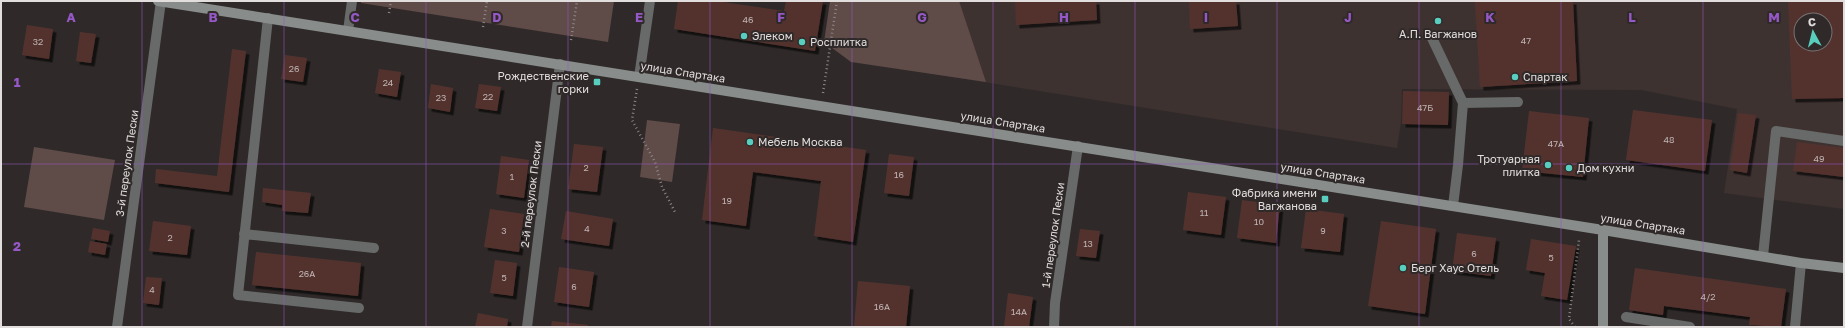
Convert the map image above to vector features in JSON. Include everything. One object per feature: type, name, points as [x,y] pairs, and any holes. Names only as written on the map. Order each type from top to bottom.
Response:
[{"type":"main road","name":"улица Спартака","points":[[159,1],[1078,146],[1801,263],[1844,268]]},
{"type":"main road","points":[[1603,230],[1603,327]]},
{"type":"street","name":"3-й переулок Пески","points":[[117,327],[159,1]]},
{"type":"street","points":[[348,31],[352,1]]},
{"type":"street","points":[[639,77],[650,1]]},
{"type":"street","points":[[268,18],[238,295],[359,308]]},
{"type":"street","points":[[1432,38],[1463,103],[1458,164],[1452,206]]},
{"type":"street","name":"2-й переулок Пески","points":[[527,327],[560,64]]},
{"type":"street","points":[[1463,103],[1518,102]]},
{"type":"street","points":[[1763,256],[1776,131],[1844,140]]},
{"type":"street","name":"1-й переулок Пески","points":[[1054,327],[1055,303],[1078,146]]},
{"type":"street","points":[[244,234],[374,248]]},
{"type":"street","points":[[1795,327],[1801,263]]},
{"type":"street","points":[[1626,317],[1690,327]]},
{"type":"path","points":[[389,13],[391,1]]},
{"type":"path","points":[[483,27],[488,1]]},
{"type":"path","points":[[571,40],[577,1]]},
{"type":"path","points":[[820,106],[837,1]]},
{"type":"path","points":[[639,77],[632,120],[655,162],[662,187],[675,212]]},
{"type":"path","points":[[1574,327],[1569,318],[1579,239]]},
{"type":"shaded area","points":[[361,1],[614,1],[608,42],[361,3]]},
{"type":"shaded area","points":[[830,1],[959,1],[986,82],[851,62],[824,42]]},
{"type":"shaded area","points":[[873,1],[1844,1],[1844,209],[1724,193],[1737,109],[1642,90],[1402,89],[1401,122],[1397,148],[865,63]]},
{"type":"shaded area","points":[[647,120],[680,124],[672,182],[640,177]]},
{"type":"shaded area","points":[[34,147],[115,160],[104,220],[24,207]]},
{"type":"building","points":[[678,1],[716,1],[784,11],[786,1],[823,1],[815,51],[674,29]]},
{"type":"building","points":[[1015,1],[1096,1],[1097,20],[1016,25]]},
{"type":"building","points":[[1189,1],[1236,1],[1238,26],[1190,29]]},
{"type":"building","points":[[1475,1],[1573,1],[1577,81],[1480,87]]},
{"type":"building","points":[[1788,1],[1844,1],[1844,98],[1792,99]]},
{"type":"building","points":[[27,25],[53,29],[49,59],[22,55]]},
{"type":"building","points":[[80,32],[96,34],[91,63],[76,61]]},
{"type":"building","points":[[232,49],[246,51],[229,192],[155,183],[156,169],[217,176]]},
{"type":"building","points":[[285,55],[307,58],[303,82],[281,79]]},
{"type":"building","points":[[379,69],[401,72],[397,97],[375,93]]},
{"type":"building","points":[[431,84],[453,88],[450,112],[428,108]]},
{"type":"building","points":[[479,84],[501,87],[497,111],[475,108]]},
{"type":"building","points":[[1403,91],[1449,92],[1448,125],[1402,124]]},
{"type":"building","points":[[1633,110],[1712,120],[1705,171],[1626,160]]},
{"type":"building","points":[[1529,111],[1589,118],[1583,177],[1522,171]]},
{"type":"building","points":[[1738,113],[1756,115],[1747,173],[1730,170]]},
{"type":"building","points":[[713,128],[866,150],[853,242],[814,236],[821,181],[753,172],[746,226],[702,220]]},
{"type":"building","points":[[1797,142],[1844,148],[1844,177],[1793,171]]},
{"type":"building","points":[[574,144],[603,147],[597,192],[568,189]]},
{"type":"building","points":[[889,154],[914,157],[909,196],[884,193]]},
{"type":"building","points":[[501,156],[529,160],[524,198],[496,194]]},
{"type":"building","points":[[263,188],[311,193],[308,213],[282,211],[282,205],[262,202]]},
{"type":"building","points":[[1188,192],[1226,197],[1221,235],[1183,230]]},
{"type":"building","points":[[1242,200],[1280,205],[1276,243],[1237,238]]},
{"type":"building","points":[[490,209],[524,214],[519,252],[484,247]]},
{"type":"building","points":[[1306,209],[1344,214],[1340,252],[1301,248]]},
{"type":"building","points":[[566,211],[613,219],[609,246],[561,239]]},
{"type":"building","points":[[153,221],[191,226],[187,255],[149,251]]},
{"type":"building","name":"Берг Хаус Отель","points":[[1381,221],[1436,229],[1425,314],[1368,306]]},
{"type":"building","points":[[93,228],[110,231],[108,242],[91,239]]},
{"type":"building","points":[[1080,229],[1100,231],[1096,258],[1076,256]]},
{"type":"building","points":[[1457,233],[1496,238],[1491,276],[1452,271]]},
{"type":"building","points":[[1531,239],[1576,246],[1567,300],[1541,296],[1545,273],[1526,270]]},
{"type":"building","points":[[90,241],[107,244],[105,255],[88,252]]},
{"type":"building","points":[[256,252],[361,263],[358,296],[252,285]]},
{"type":"building","points":[[495,260],[517,263],[513,296],[490,293]]},
{"type":"building","points":[[559,267],[594,272],[589,307],[554,302]]},
{"type":"building","points":[[1635,268],[1786,289],[1781,327],[1749,325],[1750,317],[1664,306],[1663,315],[1629,310]]},
{"type":"building","points":[[146,277],[162,278],[159,305],[143,303]]},
{"type":"building","points":[[858,281],[910,286],[906,327],[854,327]]},
{"type":"building","points":[[1008,293],[1033,297],[1029,327],[1004,327]]},
{"type":"building","points":[[478,313],[508,319],[507,327],[475,327]]},
{"type":"building","points":[[552,321],[588,325],[588,327],[551,327]]},
{"type":"place","name":"А.П. Вагжанов","points":[[1438,21]]},
{"type":"place","name":"Элеком","points":[[744,36]]},
{"type":"place","name":"Росплитка","points":[[802,42]]},
{"type":"place","name":"Спартак","points":[[1515,77]]},
{"type":"place","name":"Рождественские горки","points":[[597,82]]},
{"type":"place","name":"Мебель Москва","points":[[750,142]]},
{"type":"place","name":"Тротуарная плитка","points":[[1548,165]]},
{"type":"place","name":"Дом кухни","points":[[1569,168]]},
{"type":"place","name":"Фабрика имени Вагжанова","points":[[1325,199]]},
{"type":"place","name":"Берг Хаус Отель","points":[[1403,268]]}]
